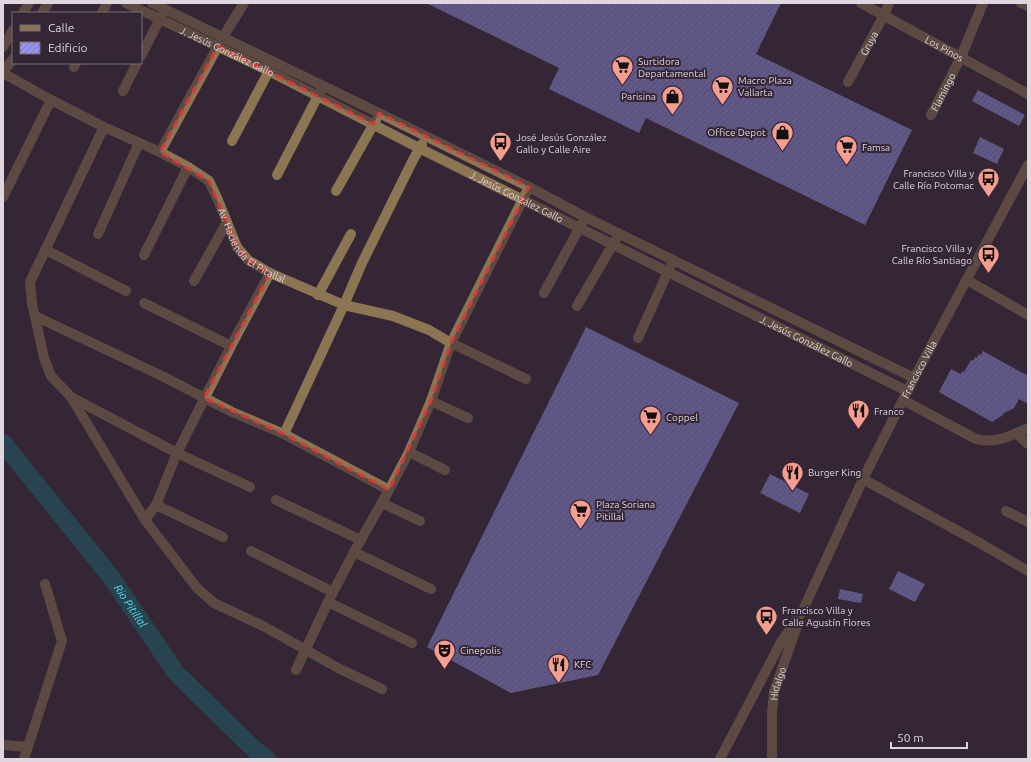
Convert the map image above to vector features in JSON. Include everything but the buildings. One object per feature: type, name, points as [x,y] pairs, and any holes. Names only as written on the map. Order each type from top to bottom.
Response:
[{"type":"street","points":[[24,12],[30,3]]},
{"type":"street","points":[[43,12],[48,3]]},
{"type":"street","points":[[103,12],[108,3]]},
{"type":"street","name":"J. Jesús González Gallo","points":[[126,3],[160,19],[221,42]]},
{"type":"street","name":"J. Jesús González Gallo","points":[[152,3],[221,42],[271,67],[318,96],[419,148],[669,272],[905,395],[976,439],[986,442],[999,440],[1028,428]]},
{"type":"street","points":[[160,152],[244,3]]},
{"type":"street","name":"Los Pinos","points":[[861,3],[1028,94]]},
{"type":"street","name":"Gruya","points":[[848,82],[884,16],[889,3]]},
{"type":"street","name":"Flamingo","points":[[931,115],[961,57],[983,3]]},
{"type":"street","points":[[1021,3],[1028,6]]},
{"type":"street","points":[[142,54],[165,9]]},
{"type":"street","points":[[3,47],[12,32]]},
{"type":"street","points":[[3,72],[12,60]]},
{"type":"street","points":[[123,91],[136,64]]},
{"type":"street","points":[[232,141],[271,67]]},
{"type":"street","name":"J. Jesús González Gallo","points":[[271,67],[323,86],[380,113],[914,378]]},
{"type":"street","name":"Av. Hacienda El Pitallal","points":[[3,72],[51,100],[104,127],[160,152],[188,167],[209,181],[237,247],[248,260],[270,273],[344,305],[393,316],[429,330],[451,343],[526,379]]},
{"type":"street","points":[[277,175],[323,86]]},
{"type":"street","points":[[3,197],[51,100]]},
{"type":"street","points":[[336,191],[380,113]]},
{"type":"street","points":[[104,127],[30,282],[32,304],[44,358],[51,376],[71,397],[145,520],[197,588],[214,604],[265,627],[338,668],[382,689]]},
{"type":"street","points":[[284,434],[362,263],[419,148],[427,137]]},
{"type":"street","points":[[98,234],[139,143]]},
{"type":"street","name":"Francisco Villa","points":[[720,759],[781,642],[802,612],[863,479],[905,395],[1028,165]]},
{"type":"street","points":[[144,255],[188,167]]},
{"type":"street","points":[[296,670],[333,592],[390,490],[409,452],[431,401],[451,343],[529,187]]},
{"type":"street","points":[[544,293],[585,216]]},
{"type":"street","points":[[194,281],[227,222]]},
{"type":"street","points":[[577,306],[620,233]]},
{"type":"street","points":[[318,295],[351,234]]},
{"type":"street","points":[[46,250],[126,291]]},
{"type":"street","points":[[638,338],[669,272],[672,259]]},
{"type":"street","points":[[145,520],[156,505],[177,453],[204,398],[270,273]]},
{"type":"street","points":[[967,280],[1028,315]]},
{"type":"street","points":[[144,302],[231,346]]},
{"type":"street","points":[[35,316],[162,376],[232,412],[284,434],[390,490]]},
{"type":"street","points":[[71,397],[177,453],[250,487]]},
{"type":"street","points":[[431,401],[468,418]]},
{"type":"street","points":[[1016,433],[1028,444]]},
{"type":"street","points":[[409,452],[445,470]]},
{"type":"street","points":[[863,479],[1028,571]]},
{"type":"street","points":[[276,500],[361,540]]},
{"type":"street","points":[[382,503],[420,521]]},
{"type":"street","points":[[156,505],[223,537]]},
{"type":"street","points":[[1006,510],[1028,522]]},
{"type":"street","points":[[251,551],[333,592]]},
{"type":"street","points":[[354,552],[431,590]]},
{"type":"street","points":[[24,759],[62,641],[45,584]]},
{"type":"street","points":[[328,602],[412,643]]},
{"type":"street","name":"Hidalgo","points":[[772,759],[772,713],[774,692],[802,612]]},
{"type":"street","points":[[3,745],[28,747]]},
{"type":"highlighted area","points":[[218,46],[373,124],[379,113],[529,187],[451,343],[431,401],[389,490],[284,434],[204,398],[270,273],[248,260],[237,247],[209,181],[160,152]]},
{"type":"waterway","name":"Rio Pitillal","points":[[3,443],[111,577],[176,673],[255,750],[267,759]]},
{"type":"place","name":"Surtidora Departamental","points":[[623,86]]},
{"type":"place","name":"Macro Plaza Vallarta","points":[[723,106]]},
{"type":"place","name":"Parisina","points":[[672,116]]},
{"type":"place","name":"Office Depot","points":[[782,152]]},
{"type":"place","name":"José Jesús González Gallo y Calle Aire","points":[[501,162]]},
{"type":"place","name":"Famsa","points":[[847,166]]},
{"type":"place","name":"Francisco Villa y Calle Río Potomac","points":[[989,198]]},
{"type":"place","name":"Francisco Villa y Calle Río Santiago","points":[[988,274]]},
{"type":"place","name":"Franco","points":[[858,430]]},
{"type":"place","name":"Coppel","points":[[650,436]]},
{"type":"place","name":"Burger King","points":[[793,492]]},
{"type":"place","name":"Plaza Soriana Pitillal","points":[[580,530]]},
{"type":"place","name":"Francisco Villa y Calle Agustín Flores","points":[[767,636]]},
{"type":"place","name":"Cinepolis","points":[[445,670]]},
{"type":"place","name":"KFC","points":[[559,684]]}]
